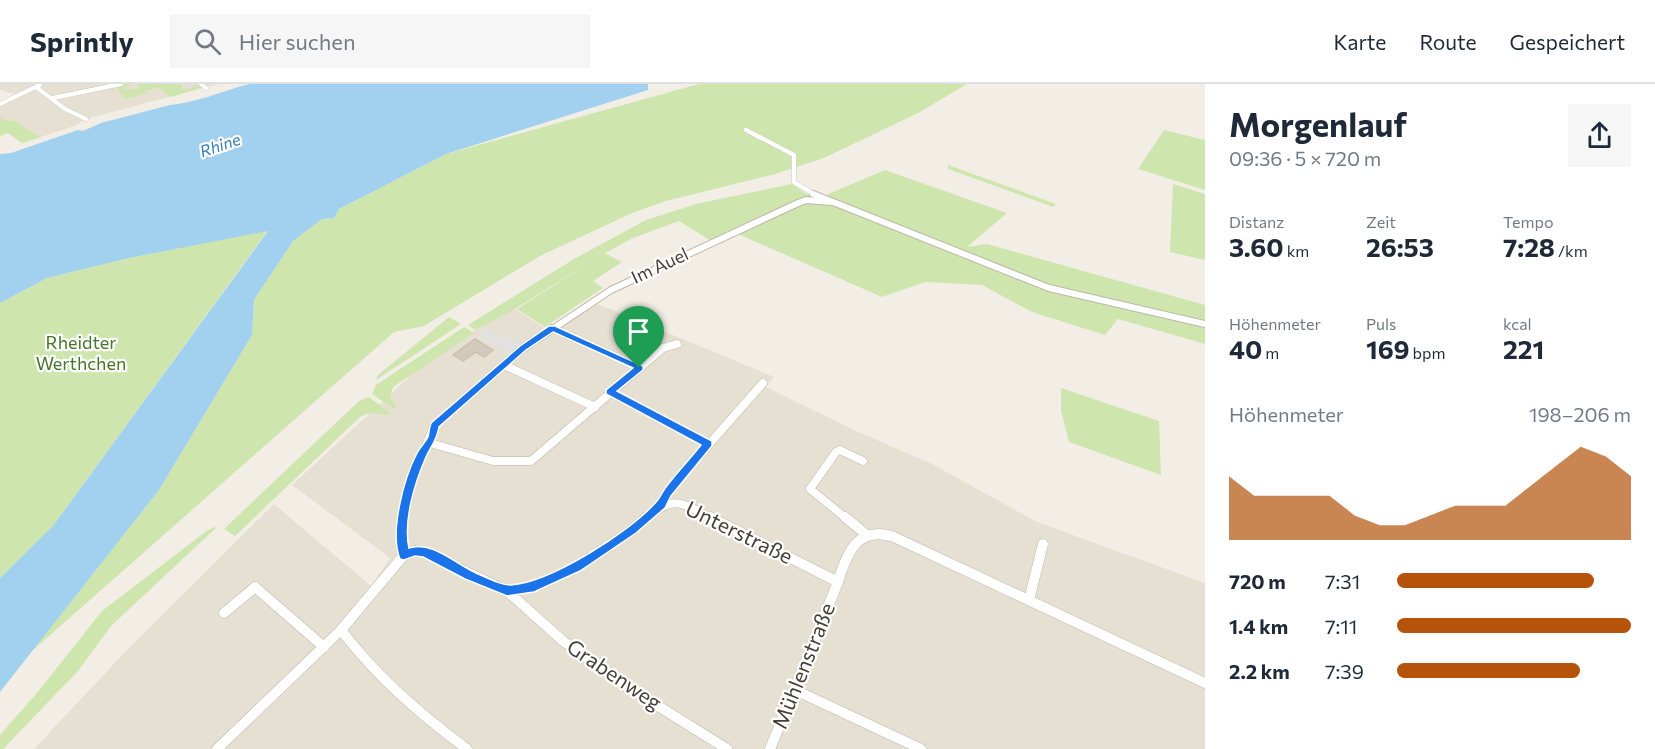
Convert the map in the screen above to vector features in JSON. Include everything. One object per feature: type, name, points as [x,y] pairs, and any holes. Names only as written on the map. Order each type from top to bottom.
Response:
[{"type":"street","points":[[0,104],[41,84]]},
{"type":"street","points":[[53,98],[121,84]]},
{"type":"street","points":[[201,84],[206,88]]},
{"type":"street","points":[[36,87],[65,109],[86,119]]},
{"type":"street","points":[[746,130],[794,155],[794,182],[807,192],[1049,288],[1205,324]]},
{"type":"street","name":"Im Auel","points":[[404,555],[401,540],[405,510],[418,463],[430,443],[434,426],[504,364],[552,328],[611,290],[787,207],[806,200],[831,202]]},
{"type":"street","points":[[552,328],[639,368]]},
{"type":"street","points":[[430,443],[493,462],[514,465],[531,461],[663,348],[677,344]]},
{"type":"street","points":[[504,364],[595,407]]},
{"type":"street","points":[[661,505],[667,492],[763,383]]},
{"type":"street","points":[[610,392],[708,444]]},
{"type":"street","points":[[863,461],[840,450],[810,489],[867,535]]},
{"type":"street","name":"Unterstraße","points":[[507,591],[534,586],[576,567],[632,530],[661,505],[679,503],[732,527],[838,582]]},
{"type":"street","points":[[838,582],[843,565],[862,537],[878,533],[897,538],[1205,683]]},
{"type":"street","points":[[1029,600],[1043,544]]},
{"type":"street","points":[[217,749],[341,630],[404,555],[415,551],[424,552],[507,591]]},
{"type":"street","name":"Mühlenstraße","points":[[770,749],[838,582]]},
{"type":"street","points":[[225,613],[255,587],[324,647]]},
{"type":"street","name":"Grabenweg","points":[[507,591],[573,648],[631,689],[727,749]]},
{"type":"street","points":[[341,630],[365,663],[394,692],[467,749]]},
{"type":"street","points":[[795,690],[909,746],[921,749]]},
{"type":"shaded area","points":[[0,84],[218,84],[86,119],[74,126],[41,137],[12,120],[7,121],[0,117],[0,102],[15,94],[0,90]]},
{"type":"shaded area","points":[[593,302],[774,377],[766,387],[856,431],[932,464],[1037,522],[1205,583],[1205,749],[34,749],[125,652],[274,504],[371,586],[390,558],[292,485],[419,368],[489,321],[515,309],[551,332]]},
{"type":"shaded area","points":[[490,329],[501,337],[512,337],[524,344],[509,355],[480,338],[484,335],[479,331]]},
{"type":"green space","points":[[136,84],[182,84],[182,90],[195,87],[194,84],[203,87],[171,97],[159,87],[124,99],[116,86],[133,85],[123,88],[125,90],[140,88]]},
{"type":"green space","points":[[699,84],[967,84],[920,112],[824,158],[775,174],[666,201],[632,213],[540,256],[424,326],[394,332],[32,651],[159,490],[252,335],[254,300],[293,241],[322,219],[334,218],[339,209],[446,154]]},
{"type":"green space","points":[[0,117],[7,121],[12,120],[41,137],[22,143],[8,133],[0,136]]},
{"type":"green space","points":[[1164,130],[1205,140],[1205,190],[1138,169]]},
{"type":"green space","points":[[948,165],[1056,204],[1053,207],[948,169]]},
{"type":"green space","points":[[885,170],[1007,213],[967,247],[987,244],[1205,305],[1205,344],[1118,319],[1105,335],[1032,312],[982,285],[925,282],[882,297],[738,234],[800,204],[817,200],[805,197],[711,241],[679,221],[633,238],[515,309],[475,330],[468,325],[574,259],[646,220],[696,204],[792,184],[805,193],[823,200],[828,194]]},
{"type":"green space","points":[[1173,184],[1205,194],[1205,260],[1170,252]]},
{"type":"green space","name":"Rheidter Werthchen","points":[[268,230],[53,526],[0,578],[0,303],[47,278],[129,258]]},
{"type":"green space","points":[[605,253],[622,262],[593,281],[603,288],[545,327],[517,309]]},
{"type":"green space","points":[[449,317],[461,324],[376,380],[378,375]]},
{"type":"green space","points":[[464,327],[474,333],[393,387],[390,397],[396,405],[396,410],[372,394],[376,385]]},
{"type":"green space","points":[[1061,388],[1159,421],[1161,475],[1069,442],[1061,411]]},
{"type":"green space","points":[[369,397],[392,414],[373,413],[360,417],[235,536],[224,529],[359,401]]},
{"type":"green space","points":[[218,526],[111,626],[78,671],[3,749],[0,749],[0,735],[37,693],[102,611],[208,530]]},
{"type":"water","name":"Rhine","points":[[249,84],[648,84],[648,90],[446,154],[339,209],[334,218],[322,219],[293,241],[254,300],[252,335],[159,490],[0,692],[0,578],[53,526],[268,231],[129,258],[47,278],[0,303],[0,154],[11,153],[78,130],[83,131],[101,123]]},
{"type":"building","points":[[475,339],[493,350],[484,357],[476,352],[463,361],[453,355]]},
{"type":"route","points":[[552,328],[639,368],[610,392],[708,444],[667,492],[661,505],[632,530],[576,567],[534,586],[507,591],[424,552],[415,551],[404,555],[401,540],[405,510],[415,472],[422,453],[430,443],[434,426],[523,348],[552,328]]}]
